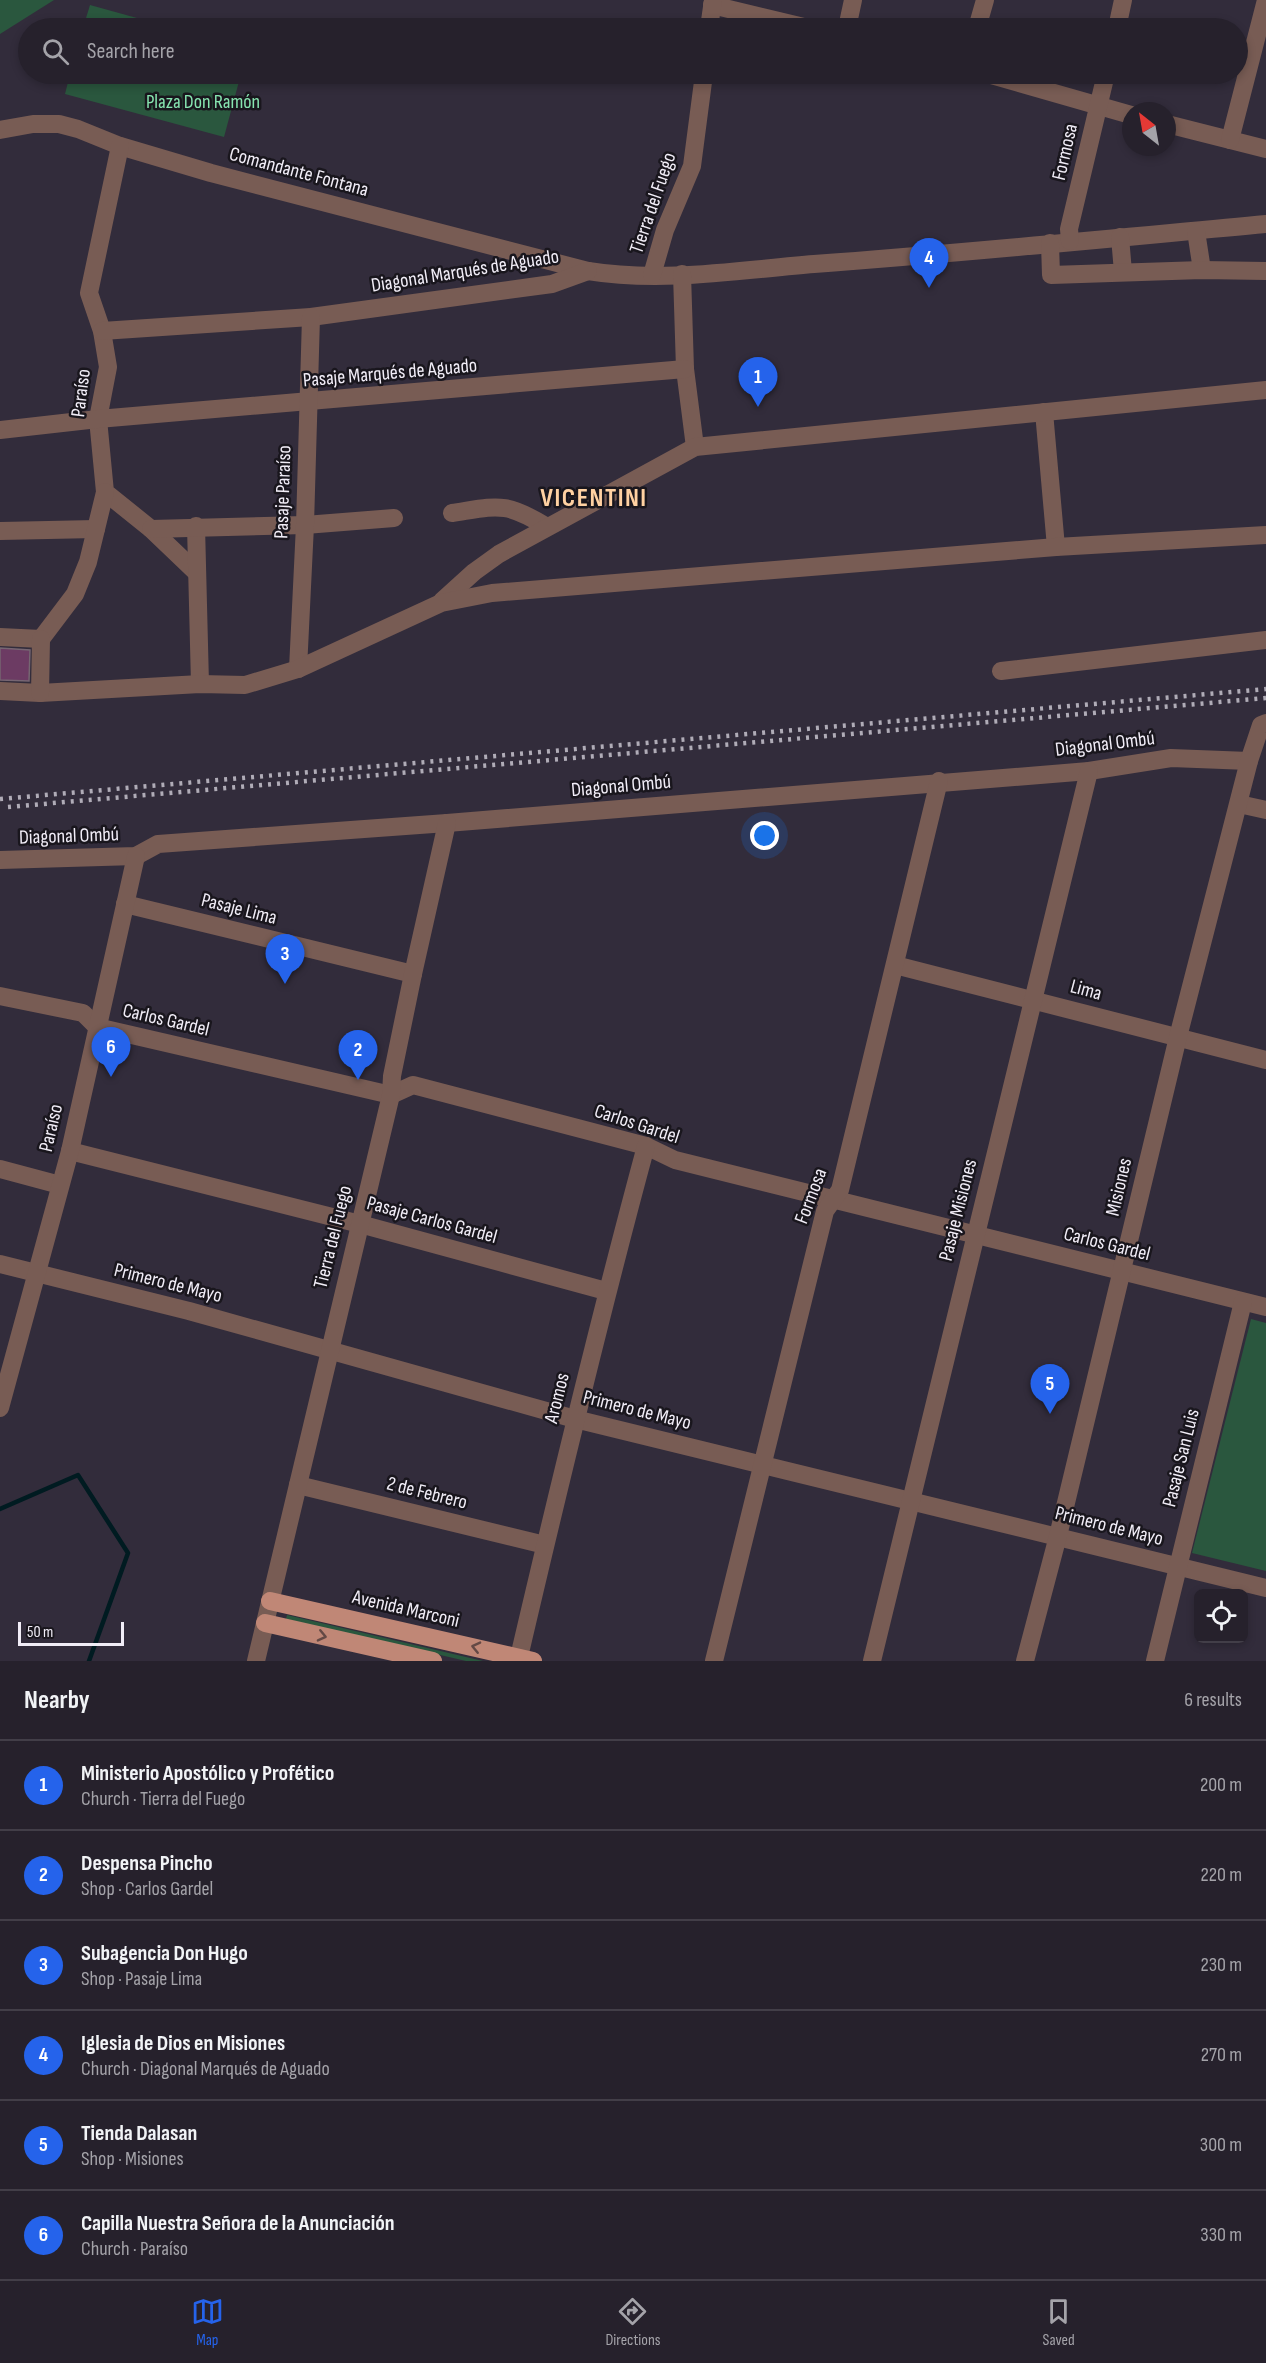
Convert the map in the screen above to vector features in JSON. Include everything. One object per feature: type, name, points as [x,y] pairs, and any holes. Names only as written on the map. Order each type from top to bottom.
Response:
[{"type":"main road","name":"Avenida Marconi","points":[[270,1601],[524,1660]]},
{"type":"main road","points":[[265,1623],[433,1661]]},
{"type":"street","points":[[849,18],[853,0]]},
{"type":"street","points":[[979,18],[985,0]]},
{"type":"street","points":[[1119,18],[1123,0]]},
{"type":"street","points":[[1248,70],[1266,0]]},
{"type":"street","points":[[711,18],[713,3],[770,18]]},
{"type":"street","name":"Tierra del Fuego","points":[[652,275],[665,230],[692,166],[703,84]]},
{"type":"street","points":[[1021,84],[1122,113]]},
{"type":"street","name":"Formosa","points":[[1070,241],[1069,229],[1104,84]]},
{"type":"street","points":[[1230,140],[1244,84]]},
{"type":"street","name":"Comandante Fontana","points":[[0,130],[33,124],[59,124],[120,146],[211,173],[588,271]]},
{"type":"street","points":[[1176,126],[1266,149]]},
{"type":"street","name":"Paraíso","points":[[41,639],[75,594],[88,562],[105,492],[98,419],[108,367],[102,331],[89,293],[120,146]]},
{"type":"street","name":"Diagonal Marqués de Aguado","points":[[102,331],[311,317],[552,284],[588,271],[613,275],[682,274],[901,258],[1266,224]]},
{"type":"street","points":[[1196,231],[1202,270]]},
{"type":"street","points":[[1120,237],[1123,272]]},
{"type":"street","points":[[1050,243],[1051,275],[1202,270],[1266,271]]},
{"type":"street","points":[[682,274],[685,369],[694,447]]},
{"type":"street","name":"Pasaje Paraíso","points":[[298,669],[311,317]]},
{"type":"street","name":"Pasaje Marqués de Aguado","points":[[98,419],[309,403],[685,369]]},
{"type":"street","points":[[441,603],[474,572],[499,554],[694,447],[1266,390]]},
{"type":"street","points":[[1044,412],[1056,547]]},
{"type":"street","points":[[0,430],[98,419]]},
{"type":"street","points":[[105,492],[151,529],[197,573]]},
{"type":"street","points":[[452,513],[498,506],[521,511],[547,527]]},
{"type":"street","points":[[151,529],[196,526],[305,525],[394,518]]},
{"type":"street","points":[[196,526],[200,684]]},
{"type":"street","points":[[0,531],[96,529]]},
{"type":"street","points":[[0,691],[40,693],[200,684],[245,685],[298,669],[441,603],[492,593],[1056,547],[1266,535]]},
{"type":"street","points":[[0,637],[41,639],[40,693]]},
{"type":"street","points":[[1001,671],[1266,640]]},
{"type":"street","name":"Misiones","points":[[1025,1661],[1058,1536],[1178,1037],[1249,761],[1264,724]]},
{"type":"street","name":"Diagonal Ombú","points":[[0,860],[136,856],[158,844],[1089,771],[1171,758],[1249,761]]},
{"type":"street","name":"Pasaje Misiones","points":[[872,1661],[1089,771]]},
{"type":"street","name":"Formosa","points":[[714,1661],[825,1211],[840,1190],[939,782]]},
{"type":"street","points":[[1239,804],[1266,810]]},
{"type":"street","name":"Tierra del Fuego","points":[[256,1661],[391,1095],[392,1076],[413,974],[447,823]]},
{"type":"street","name":"Paraíso","points":[[0,1408],[70,1151],[136,856]]},
{"type":"street","name":"Pasaje Lima","points":[[125,904],[413,974]]},
{"type":"street","name":"Lima","points":[[895,965],[1266,1060]]},
{"type":"street","name":"Carlos Gardel","points":[[0,996],[83,1014],[97,1027],[391,1095],[413,1085],[646,1146],[675,1160],[1266,1307]]},
{"type":"street","name":"Aromos","points":[[524,1660],[545,1545],[606,1291],[646,1146]]},
{"type":"street","name":"Pasaje Carlos Gardel","points":[[70,1151],[360,1224],[606,1291]]},
{"type":"street","points":[[0,1169],[60,1185]]},
{"type":"street","name":"Primero de Mayo","points":[[0,1264],[189,1311],[575,1419],[1266,1588]]},
{"type":"street","name":"Pasaje San Luis","points":[[1155,1661],[1243,1302]]},
{"type":"street","name":"2 de Febrero","points":[[298,1485],[545,1545]]},
{"type":"green space","points":[[0,0],[54,0],[25,18],[18,18],[18,23],[0,34]]},
{"type":"green space","points":[[90,5],[137,18],[86,18]]},
{"type":"green space","name":"Plaza Don Ramón","points":[[68,84],[238,84],[224,137],[65,94]]},
{"type":"green space","points":[[1251,1319],[1266,1323],[1266,1571],[1192,1553]]},
{"type":"green space","points":[[287,1615],[483,1661],[466,1661],[286,1619]]},
{"type":"building","points":[[0,648],[30,650],[29,681],[0,680]]},
{"type":"waterway","points":[[0,1509],[78,1475],[128,1553],[89,1661]]},
{"type":"railway","points":[[0,799],[1266,689]]},
{"type":"railway","points":[[8,807],[1266,698]]},
{"type":"place","name":"Iglesia de Dios en Misiones","points":[[929,288]]},
{"type":"place","name":"Ministerio Apostólico y Profético","points":[[758,407]]},
{"type":"place","name":"Subagencia Don Hugo","points":[[285,984]]},
{"type":"place","name":"Capilla Nuestra Señora de la Anunciación","points":[[111,1077]]},
{"type":"place","name":"Despensa Pincho","points":[[358,1080]]},
{"type":"place","name":"Tienda Dalasan","points":[[1050,1414]]},
{"type":"district","name":"VICENTINI","points":[[594,498]]}]
